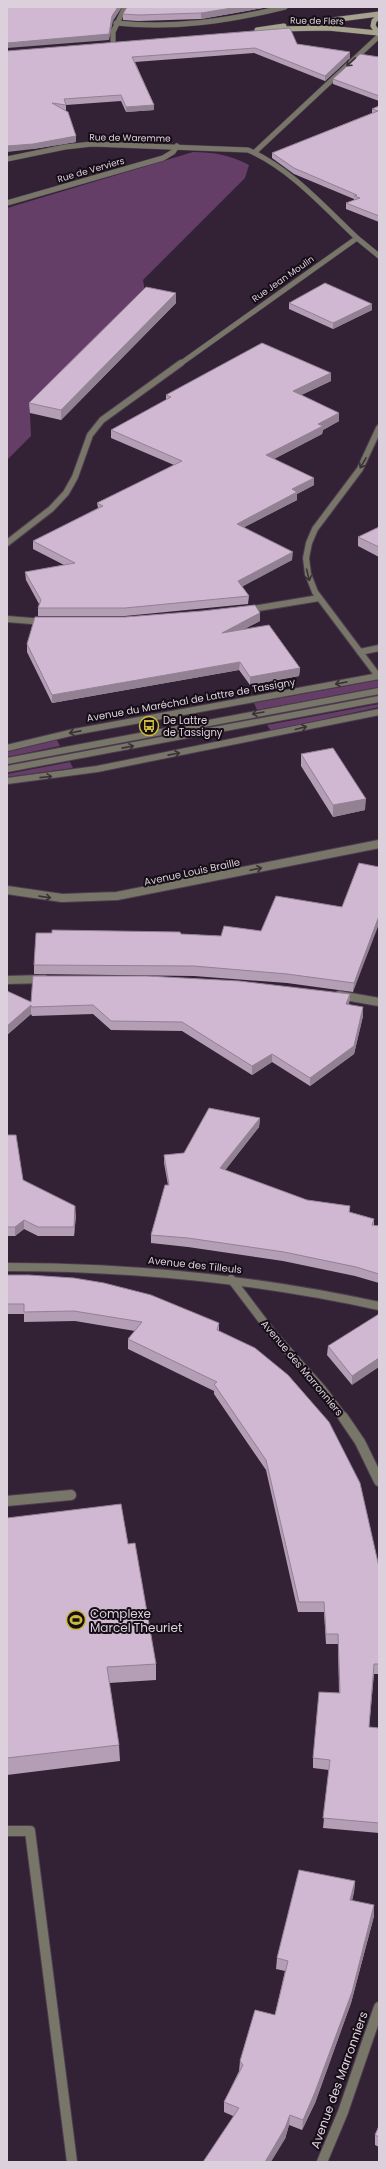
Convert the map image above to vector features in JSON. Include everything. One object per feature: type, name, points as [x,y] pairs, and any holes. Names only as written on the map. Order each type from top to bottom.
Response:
[{"type":"main road","name":"Rue de Flers","points":[[249,31],[379,15]]},
{"type":"main road","points":[[379,15],[373,23],[374,28],[379,34]]},
{"type":"main road","name":"Rue de Flers","points":[[257,30],[322,28],[379,34]]},
{"type":"main road","points":[[106,44],[121,43]]},
{"type":"street","points":[[113,44],[113,32],[124,7]]},
{"type":"street","points":[[116,23],[144,26],[172,26],[231,19],[285,7]]},
{"type":"street","points":[[379,34],[254,152],[287,176],[379,256]]},
{"type":"street","name":"Rue de Waremme","points":[[7,159],[85,145],[176,146],[240,149],[254,152]]},
{"type":"street","name":"Rue de Verviers","points":[[7,203],[163,158],[173,152],[176,146]]},
{"type":"street","name":"Rue Jean Moulin","points":[[7,543],[66,492],[73,481],[87,439],[102,420],[357,238]]},
{"type":"street","points":[[378,676],[319,598],[307,576],[305,559],[307,545],[313,531],[362,465],[379,428]]},
{"type":"street","points":[[239,611],[319,598]]},
{"type":"street","points":[[7,619],[54,623]]},
{"type":"street","points":[[360,652],[379,648]]},
{"type":"street","name":"Avenue du Maréchal de Lattre de Tassigny","points":[[7,748],[74,732],[378,676]]},
{"type":"street","points":[[7,761],[379,691]]},
{"type":"street","points":[[7,770],[379,699]]},
{"type":"street","points":[[7,782],[104,768],[379,712]]},
{"type":"street","name":"Avenue Louis Braille","points":[[7,890],[54,898],[96,898],[117,896],[379,844]]},
{"type":"street","points":[[7,980],[52,979]]},
{"type":"street","points":[[332,994],[379,1002]]},
{"type":"street","name":"Avenue des Tilleuls","points":[[7,1267],[141,1270],[231,1279],[319,1293],[379,1306]]},
{"type":"street","name":"Avenue des Marronniers","points":[[231,1279],[273,1333],[333,1402],[362,1444],[379,1481]]},
{"type":"street","points":[[7,1501],[71,1495]]},
{"type":"street","points":[[7,1831],[30,1831],[72,2162]]},
{"type":"street","name":"Avenue des Marronniers","points":[[322,2162],[343,2112],[379,2007]]},
{"type":"shaded area","points":[[193,152],[222,155],[249,165],[245,178],[143,280],[146,297],[30,413],[31,436],[7,460],[7,208]]},
{"type":"shaded area","points":[[379,680],[379,687],[257,710],[254,703]]},
{"type":"shaded area","points":[[379,704],[379,707],[271,731],[267,725]]},
{"type":"shaded area","points":[[57,740],[60,746],[7,757],[7,752]]},
{"type":"shaded area","points":[[70,762],[73,768],[7,777],[7,774]]},
{"type":"building","points":[[7,7],[118,7],[112,16],[109,34],[7,43]]},
{"type":"building","points":[[127,7],[238,7],[201,13],[123,14]]},
{"type":"building","points":[[290,28],[297,44],[350,52],[325,76],[255,48],[132,57],[154,105],[126,107],[121,95],[64,99],[66,105],[52,103],[68,112],[76,136],[33,144],[7,146],[7,51]]},
{"type":"building","points":[[360,54],[379,57],[379,96],[333,79]]},
{"type":"building","points":[[379,106],[379,216],[346,203],[360,198],[354,196],[357,195],[294,168],[272,153],[378,111],[372,109]]},
{"type":"building","points":[[325,283],[372,304],[333,323],[289,303]]},
{"type":"building","points":[[146,287],[176,293],[61,410],[29,403]]},
{"type":"building","points":[[262,343],[331,373],[293,391],[339,413],[318,424],[323,426],[266,455],[314,478],[292,489],[297,492],[237,524],[293,552],[238,581],[249,596],[125,608],[38,608],[41,600],[25,572],[75,563],[33,541],[103,506],[97,503],[182,461],[111,430],[171,397],[166,395]]},
{"type":"building","points":[[379,527],[379,547],[358,537]]},
{"type":"building","points":[[255,605],[260,613],[222,633],[269,625],[300,668],[250,677],[240,662],[52,695],[27,644],[35,617],[125,617]]},
{"type":"building","points":[[333,748],[366,799],[333,805],[301,754]]},
{"type":"building","points":[[359,863],[379,867],[379,916],[354,983],[287,974],[194,966],[34,965],[36,933],[52,933],[52,930],[180,932],[181,934],[221,936],[224,926],[261,931],[276,896],[342,907]]},
{"type":"building","points":[[33,976],[147,976],[239,981],[350,994],[346,1004],[363,1007],[354,1046],[310,1078],[272,1054],[252,1066],[182,1022],[111,1021],[93,1005],[31,1007],[31,1005],[7,1026],[7,991],[31,1002]]},
{"type":"building","points":[[209,1108],[260,1118],[220,1168],[307,1200],[350,1206],[349,1212],[374,1219],[372,1225],[379,1226],[379,1274],[356,1267],[284,1252],[188,1238],[151,1235],[165,1185],[169,1185],[164,1155],[184,1153]]},
{"type":"building","points":[[7,1135],[16,1135],[23,1180],[75,1206],[74,1227],[38,1227],[24,1220],[15,1227],[7,1227]]},
{"type":"building","points":[[7,1275],[74,1278],[104,1283],[151,1295],[219,1323],[217,1330],[255,1348],[288,1375],[329,1422],[360,1483],[379,1567],[379,1664],[374,1664],[369,1727],[379,1728],[379,1823],[323,1818],[330,1760],[313,1758],[319,1692],[340,1693],[338,1634],[326,1634],[324,1602],[299,1602],[266,1460],[214,1384],[217,1382],[128,1339],[142,1322],[74,1311],[24,1312],[24,1304],[7,1304]]},
{"type":"building","points":[[379,1314],[379,1358],[352,1376],[328,1346]]},
{"type":"building","name":"Complexe Marcel Theuriet","points":[[121,1504],[128,1544],[135,1543],[156,1664],[107,1667],[119,1745],[7,1758],[7,1518]]},
{"type":"building","points":[[299,1870],[355,1881],[350,1900],[374,1905],[352,1992],[303,2120],[290,2115],[285,2128],[265,2162],[203,2162],[239,2108],[224,2102],[243,2065],[240,2061],[255,2010],[275,2015],[288,1961],[277,1958]]},
{"type":"building","points":[[379,2126],[379,2137],[375,2135]]},
{"type":"place","name":"De Lattre de Tassigny","points":[[149,726]]},
{"type":"place","name":"Complexe Marcel Theuriet","points":[[76,1620]]}]
